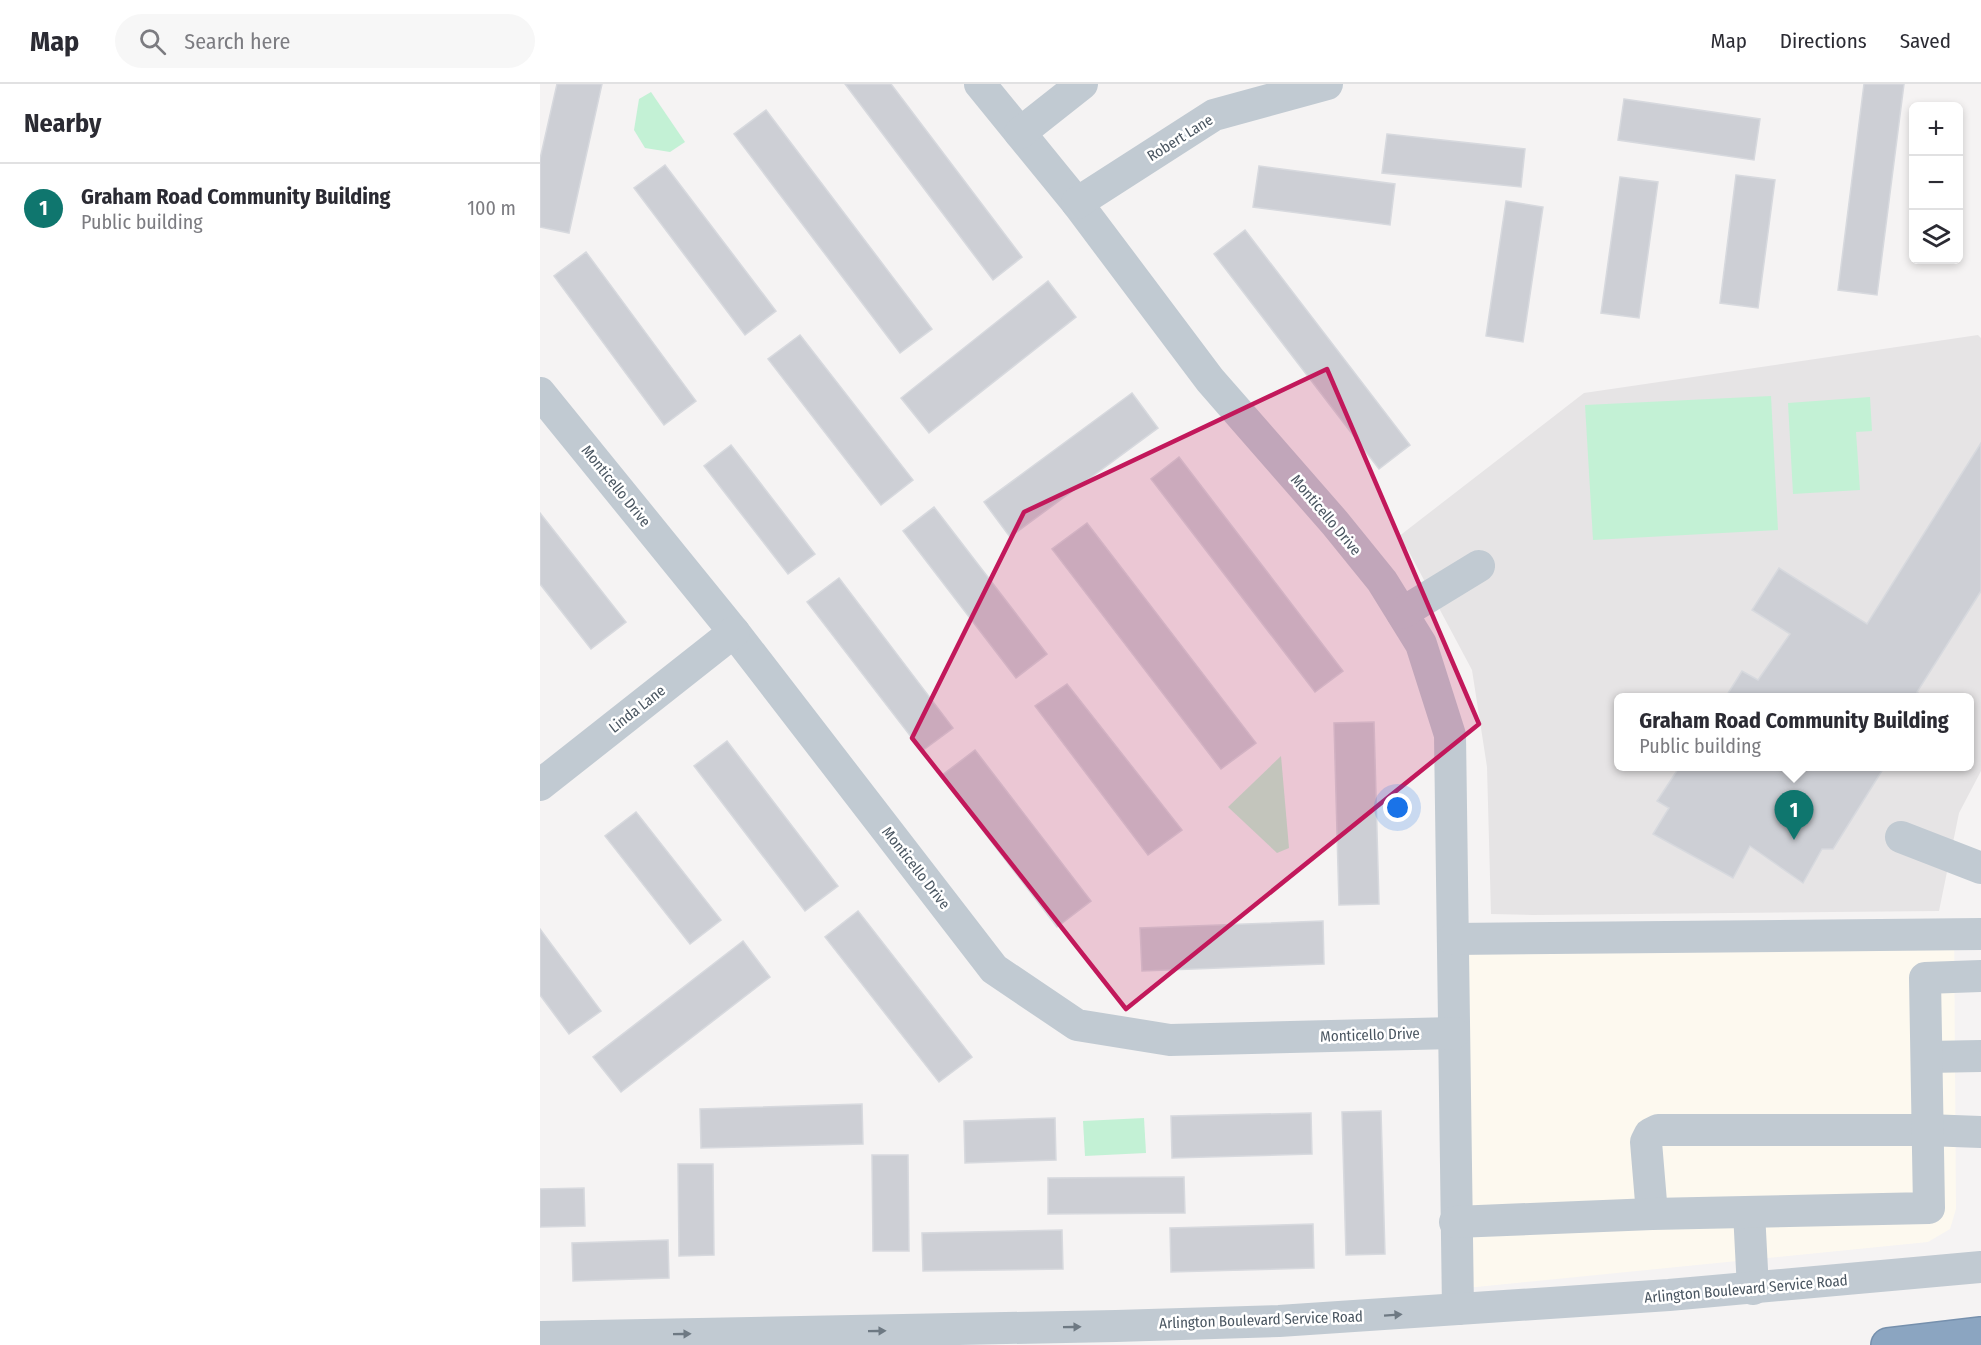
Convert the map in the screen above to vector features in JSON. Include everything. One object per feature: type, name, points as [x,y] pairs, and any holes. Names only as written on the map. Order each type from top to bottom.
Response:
[{"type":"highway","points":[[1888,1345],[1981,1334]]},
{"type":"street","name":"Monticello Drive","points":[[980,84],[1077,203],[1210,380],[1335,523],[1382,581],[1421,644],[1450,735],[1458,1309]]},
{"type":"street","points":[[1020,133],[1082,84]]},
{"type":"street","name":"Robert Lane","points":[[1077,203],[1214,115],[1326,84]]},
{"type":"street","name":"Monticello Drive","points":[[540,393],[734,632],[994,969],[1077,1025],[1170,1040],[1454,1033]]},
{"type":"street","points":[[1402,613],[1479,567]]},
{"type":"street","name":"Linda Lane","points":[[540,785],[734,632]]},
{"type":"street","points":[[1901,837],[1981,868]]},
{"type":"street","points":[[1453,939],[1981,934]]},
{"type":"street","points":[[1455,1222],[1652,1214],[1929,1208],[1925,978],[1981,976]]},
{"type":"street","points":[[1927,1057],[1981,1056]]},
{"type":"street","points":[[1652,1214],[1647,1142],[1650,1134],[1658,1130],[1981,1132]]},
{"type":"street","points":[[1749,1212],[1752,1288]]},
{"type":"street","name":"Arlington Boulevard Service Road","points":[[540,1337],[1279,1321],[1752,1288],[1981,1267]]},
{"type":"highlighted area","points":[[1327,369],[1479,724],[1126,1009],[912,738],[1024,512]]},
{"type":"shaded area","points":[[1978,335],[1981,338],[1981,771],[1959,813],[1939,911],[1491,914],[1487,767],[1472,670],[1408,550],[1398,537],[1584,393]]},
{"type":"shaded area","points":[[1954,919],[1956,1209],[1950,1229],[1928,1242],[1456,1289],[1452,927]]},
{"type":"green space","points":[[651,92],[685,142],[670,152],[645,148],[634,130],[639,99]]},
{"type":"green space","points":[[1771,396],[1778,530],[1593,540],[1585,405]]},
{"type":"green space","points":[[1870,397],[1872,431],[1856,432],[1860,490],[1793,494],[1788,403]]},
{"type":"green space","points":[[1281,756],[1289,848],[1277,853],[1228,807]]},
{"type":"green space","points":[[1144,1118],[1146,1153],[1085,1156],[1083,1121]]},
{"type":"building","points":[[557,84],[602,84],[569,233],[540,227],[540,159]]},
{"type":"building","points":[[845,84],[891,84],[1022,257],[993,280]]},
{"type":"building","points":[[1864,84],[1904,84],[1877,295],[1838,290]]},
{"type":"building","points":[[1624,99],[1760,119],[1754,160],[1618,140]]},
{"type":"building","points":[[766,110],[932,329],[900,353],[734,134]]},
{"type":"building","points":[[1387,134],[1525,149],[1521,187],[1382,173]]},
{"type":"building","points":[[665,165],[776,311],[745,335],[634,188]]},
{"type":"building","points":[[1259,166],[1395,184],[1390,225],[1253,207]]},
{"type":"building","points":[[1736,175],[1775,180],[1758,308],[1720,303]]},
{"type":"building","points":[[1620,177],[1658,182],[1639,318],[1601,313]]},
{"type":"building","points":[[1506,201],[1543,207],[1523,342],[1486,336]]},
{"type":"building","points":[[1245,230],[1410,445],[1379,469],[1214,254]]},
{"type":"building","points":[[586,252],[696,401],[664,425],[554,276]]},
{"type":"building","points":[[1048,281],[1076,317],[929,433],[901,398]]},
{"type":"building","points":[[800,335],[913,480],[881,505],[768,359]]},
{"type":"building","points":[[1132,393],[1158,428],[1010,537],[984,502]]},
{"type":"building","points":[[1981,443],[1981,591],[1918,693],[1728,693],[1742,671],[1758,680],[1790,634],[1752,610],[1779,568],[1867,624]]},
{"type":"building","points":[[731,445],[815,554],[788,574],[704,466]]},
{"type":"building","points":[[1179,457],[1343,671],[1315,692],[1151,479]]},
{"type":"building","points":[[934,507],[1047,654],[1016,678],[903,531]]},
{"type":"building","points":[[540,513],[626,622],[591,649],[540,584]]},
{"type":"building","points":[[1087,523],[1256,743],[1221,769],[1052,549]]},
{"type":"building","points":[[839,578],[953,728],[922,751],[807,602]]},
{"type":"building","points":[[1067,684],[1182,830],[1148,855],[1035,706]]},
{"type":"building","points":[[1374,722],[1379,904],[1339,905],[1334,723]]},
{"type":"building","points":[[727,741],[838,886],[805,911],[694,766]]},
{"type":"building","points":[[975,750],[1091,901],[1057,927],[941,776]]},
{"type":"building","points":[[1677,771],[1882,771],[1833,849],[1822,849],[1803,883],[1750,846],[1733,878],[1653,834],[1669,808],[1657,801]]},
{"type":"building","points":[[636,812],[721,920],[690,944],[605,836]]},
{"type":"building","points":[[858,911],[972,1057],[939,1082],[825,937]]},
{"type":"building","points":[[1323,921],[1324,964],[1142,971],[1140,928]]},
{"type":"building","points":[[540,929],[601,1011],[569,1034],[540,995]]},
{"type":"building","points":[[743,941],[770,977],[621,1092],[593,1057]]},
{"type":"building","points":[[862,1104],[863,1144],[701,1148],[700,1109]]},
{"type":"building","points":[[1381,1111],[1385,1254],[1346,1255],[1342,1112]]},
{"type":"building","points":[[1311,1113],[1312,1154],[1172,1158],[1171,1116]]},
{"type":"building","points":[[1055,1118],[1056,1160],[965,1163],[964,1121]]},
{"type":"building","points":[[872,1155],[908,1155],[909,1251],[873,1251]]},
{"type":"building","points":[[678,1164],[713,1164],[714,1255],[679,1256]]},
{"type":"building","points":[[1184,1177],[1185,1213],[1048,1214],[1048,1178]]},
{"type":"building","points":[[584,1188],[585,1226],[540,1227],[540,1189]]},
{"type":"building","points":[[1313,1224],[1314,1268],[1171,1272],[1170,1228]]},
{"type":"building","points":[[1062,1230],[1063,1269],[923,1271],[922,1233]]},
{"type":"building","points":[[668,1240],[669,1278],[573,1281],[572,1243]]},
{"type":"place","name":"Graham Road Community Building","points":[[1794,840]]}]
